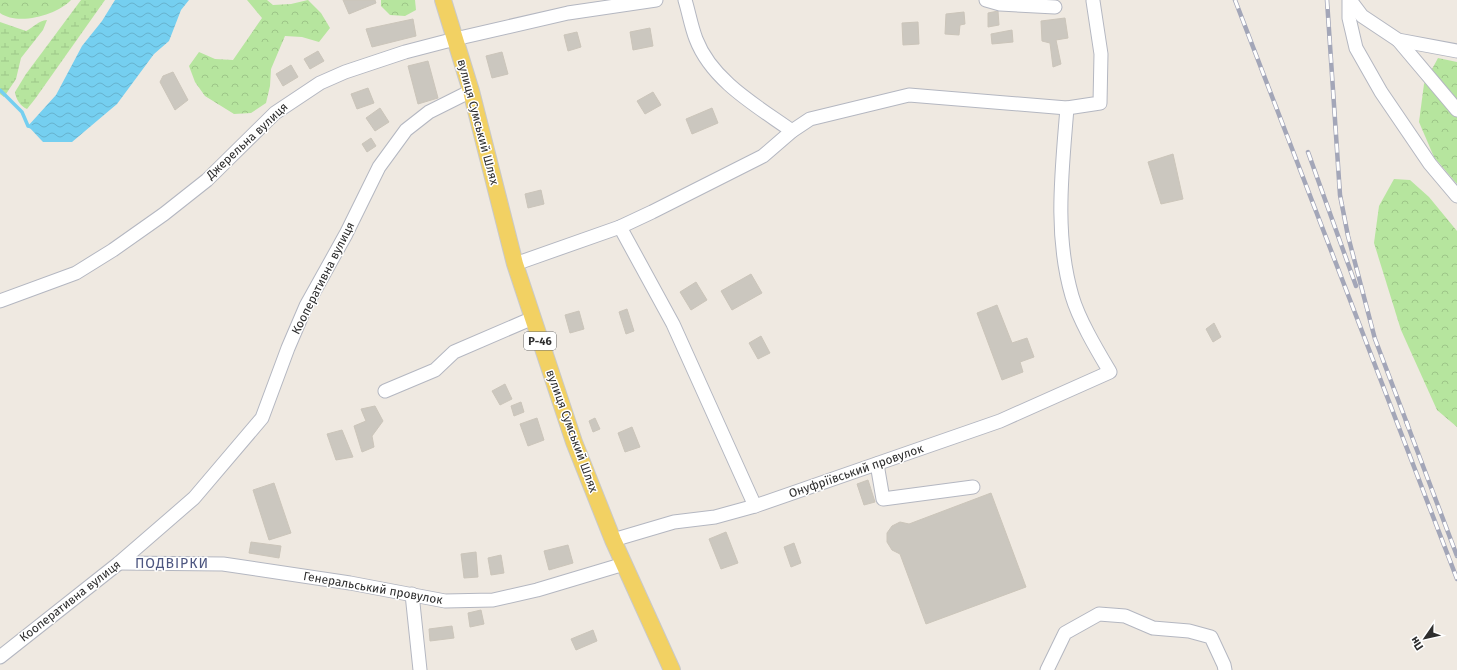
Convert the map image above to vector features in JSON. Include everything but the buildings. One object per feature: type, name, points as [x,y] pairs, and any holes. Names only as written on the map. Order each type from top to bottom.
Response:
[{"type":"main road","name":"вулиця Сумський Шлях","points":[[443,0],[470,90],[516,264],[532,318],[574,442],[624,564],[672,670]]},
{"type":"street","name":"Джерельна вулиця","points":[[0,301],[76,273],[113,250],[164,214],[207,180],[275,112],[320,83],[367,64],[455,39],[568,13],[656,0]]},
{"type":"street","points":[[685,0],[696,39],[710,63],[728,84],[792,131]]},
{"type":"street","points":[[986,0],[1000,4],[1055,7]]},
{"type":"street","points":[[1349,0],[1362,16],[1398,40],[1457,110]]},
{"type":"street","points":[[1349,0],[1349,18],[1356,48],[1381,92],[1430,164],[1457,196]]},
{"type":"street","points":[[516,264],[620,227],[720,179],[763,156],[792,131],[810,119],[909,95],[1067,108],[1100,103],[1102,54],[1093,1]]},
{"type":"street","points":[[1398,40],[1457,51]]},
{"type":"street","name":"Кооперативна вулиця","points":[[0,657],[119,563],[194,498],[262,418],[288,348],[306,306],[346,234],[379,166],[406,130],[429,112],[470,90]]},
{"type":"street","name":"Онуфріївський провулок","points":[[614,540],[674,522],[715,517],[877,468],[1000,421],[1110,372],[1097,349],[1072,297],[1065,264],[1061,227],[1060,192],[1067,108]]},
{"type":"street","points":[[620,227],[673,324],[755,506]]},
{"type":"street","points":[[385,391],[435,370],[454,352],[532,318]]},
{"type":"street","points":[[877,468],[883,499],[973,487]]},
{"type":"street","name":"Генеральський провулок","points":[[119,563],[223,564],[350,583],[445,601],[493,600],[537,590],[624,564]]},
{"type":"street","points":[[412,594],[420,670]]},
{"type":"street","points":[[1047,670],[1065,633],[1099,614],[1125,616],[1153,628],[1189,631],[1211,637],[1225,670]]},
{"type":"green space","points":[[0,0],[71,0],[57,10],[47,14],[27,19],[17,19],[0,13]]},
{"type":"green space","points":[[81,0],[105,0],[27,109],[19,102],[15,92],[26,74]]},
{"type":"green space","points":[[247,0],[267,0],[273,5],[291,4],[308,0],[321,13],[330,28],[319,42],[302,37],[285,36],[271,69],[270,86],[266,103],[251,113],[234,114],[205,96],[195,82],[189,66],[199,52],[215,59],[233,60],[262,18]]},
{"type":"green space","points":[[381,0],[415,0],[416,10],[405,16],[390,15],[381,6]]},
{"type":"green space","points":[[47,20],[43,30],[21,58],[16,79],[4,97],[0,94],[0,22],[26,31]]},
{"type":"green space","points":[[1438,58],[1457,62],[1457,184],[1434,157],[1419,122],[1424,84]]},
{"type":"green space","points":[[1394,179],[1410,180],[1429,197],[1457,231],[1457,427],[1437,410],[1401,330],[1374,243],[1379,206]]},
{"type":"water","points":[[115,0],[189,0],[181,10],[169,41],[154,54],[117,104],[72,142],[43,142],[28,126],[56,95],[82,46],[102,21]]},
{"type":"waterway","points":[[0,90],[22,112],[28,126],[32,127]]},
{"type":"railway","points":[[1235,0],[1457,579]]},
{"type":"railway","points":[[1327,0],[1340,195],[1348,236],[1375,339],[1408,426]]},
{"type":"railway","points":[[1308,152],[1356,286]]},
{"type":"railway","points":[[1406,421],[1457,556]]},
{"type":"district","name":"ПОДВІРКИ","points":[[172,563]]}]
